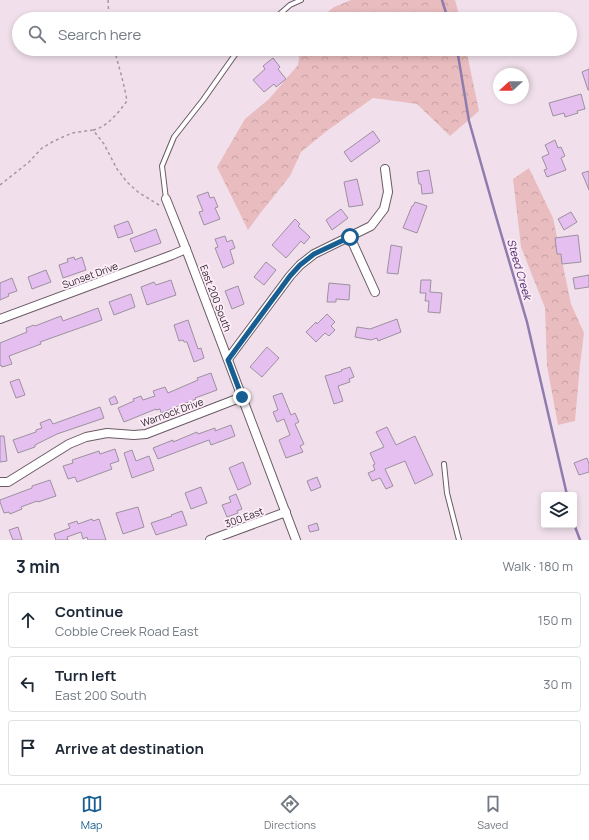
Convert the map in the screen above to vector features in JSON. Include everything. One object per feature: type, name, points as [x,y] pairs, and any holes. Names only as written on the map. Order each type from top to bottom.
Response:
[{"type":"street","points":[[228,360],[290,276],[300,265],[314,254],[371,226],[384,209],[388,192],[385,169]]},
{"type":"street","name":"East 200 South","points":[[166,199],[296,540]]},
{"type":"street","points":[[350,237],[375,292]]},
{"type":"street","name":"Sunset Drive","points":[[0,319],[186,249]]},
{"type":"street","name":"Warnock Drive","points":[[0,482],[8,482],[69,444],[86,437],[107,434],[146,434],[242,397]]},
{"type":"street","name":"300 East","points":[[210,540],[286,512]]},
{"type":"lane","points":[[282,12],[290,5],[301,0]]},
{"type":"lane","points":[[166,199],[162,166],[174,137],[203,100],[234,56]]},
{"type":"lane","points":[[444,464],[447,493],[459,540]]},
{"type":"path","points":[[108,0],[109,12]]},
{"type":"path","points":[[0,185],[29,162],[42,148],[72,133],[100,128],[119,112],[127,101],[116,56]]},
{"type":"path","points":[[93,130],[104,144],[117,169],[127,182],[138,192],[159,205]]},
{"type":"green space","points":[[351,0],[455,0],[458,12],[328,12],[334,7]]},
{"type":"green space","points":[[299,56],[467,56],[479,111],[450,136],[417,104],[373,98],[328,130],[301,152],[290,176],[248,230],[217,167],[245,119],[269,99],[298,65]]},
{"type":"green space","points":[[529,168],[553,218],[571,304],[584,333],[575,421],[558,425],[547,366],[545,308],[521,247],[513,179]]},
{"type":"building","points":[[273,58],[280,67],[278,69],[286,79],[276,87],[274,84],[264,92],[253,80],[265,69],[263,66]]},
{"type":"building","points":[[589,69],[589,90],[588,90],[582,72]]},
{"type":"building","points":[[581,94],[585,109],[565,117],[564,113],[553,116],[549,103]]},
{"type":"building","points":[[373,131],[380,141],[351,162],[344,152]]},
{"type":"building","points":[[555,140],[558,148],[561,147],[565,156],[561,158],[566,170],[547,177],[544,170],[547,169],[542,157],[549,154],[545,145]]},
{"type":"building","points":[[429,170],[433,193],[422,194],[421,184],[419,184],[417,172]]},
{"type":"building","points":[[589,171],[589,190],[582,173]]},
{"type":"building","points":[[357,179],[363,205],[349,207],[344,182]]},
{"type":"building","points":[[208,192],[210,198],[214,197],[218,207],[215,208],[220,219],[204,225],[199,212],[203,211],[197,196]]},
{"type":"building","points":[[415,202],[427,206],[417,233],[403,228]]},
{"type":"building","points":[[341,209],[348,218],[332,230],[326,220]]},
{"type":"building","points":[[571,212],[577,222],[564,230],[558,219]]},
{"type":"building","points":[[295,219],[300,224],[298,226],[310,237],[304,244],[301,241],[286,258],[272,245]]},
{"type":"building","points":[[128,221],[133,233],[118,238],[114,226]]},
{"type":"building","points":[[156,229],[161,243],[135,252],[130,239]]},
{"type":"building","points":[[578,235],[581,262],[562,264],[561,254],[557,254],[555,238]]},
{"type":"building","points":[[225,236],[227,242],[232,240],[235,248],[230,250],[234,263],[223,268],[215,248],[218,247],[215,239]]},
{"type":"building","points":[[391,245],[402,247],[398,274],[387,273]]},
{"type":"building","points":[[74,257],[75,260],[82,257],[86,270],[63,278],[59,265],[68,262],[67,259]]},
{"type":"building","points":[[266,262],[276,270],[264,285],[254,277]]},
{"type":"building","points":[[46,270],[51,282],[32,289],[28,277]]},
{"type":"building","points":[[589,275],[589,287],[575,289],[573,278]]},
{"type":"building","points":[[12,278],[17,291],[8,294],[9,296],[0,300],[0,283]]},
{"type":"building","points":[[171,280],[176,295],[147,305],[141,287],[154,282],[156,285]]},
{"type":"building","points":[[421,280],[431,280],[430,292],[442,293],[440,313],[428,312],[429,301],[425,301],[426,293],[420,293]]},
{"type":"building","points":[[329,283],[350,285],[349,300],[336,299],[336,302],[327,302]]},
{"type":"building","points":[[238,286],[244,304],[232,309],[225,291]]},
{"type":"building","points":[[131,294],[135,307],[114,315],[109,302]]},
{"type":"building","points":[[98,308],[102,320],[40,342],[41,344],[9,356],[12,364],[2,367],[1,365],[0,366],[0,343],[27,332],[26,328],[34,325],[35,326],[61,316],[63,321]]},
{"type":"building","points":[[327,314],[335,322],[331,326],[335,330],[329,336],[325,333],[316,342],[306,332]]},
{"type":"building","points":[[397,319],[401,332],[378,341],[377,338],[371,340],[355,337],[357,327],[370,329]]},
{"type":"building","points":[[188,320],[198,349],[201,348],[204,358],[194,362],[187,342],[184,342],[183,340],[179,341],[174,325]]},
{"type":"building","points":[[267,347],[279,358],[262,377],[250,367]]},
{"type":"building","points":[[350,367],[354,377],[349,379],[350,382],[338,386],[343,401],[334,404],[325,376]]},
{"type":"building","points":[[211,373],[217,390],[161,413],[160,409],[156,409],[124,422],[118,408],[134,401],[133,399],[141,396],[143,400],[155,396],[153,391],[165,387],[168,393],[198,380],[197,378]]},
{"type":"building","points":[[19,379],[25,395],[16,398],[10,382]]},
{"type":"building","points":[[282,393],[291,415],[295,413],[299,422],[295,424],[304,444],[300,446],[303,452],[286,458],[279,440],[290,435],[284,419],[277,422],[273,412],[278,410],[273,396]]},
{"type":"building","points":[[115,396],[118,403],[111,405],[109,399]]},
{"type":"building","points":[[100,407],[104,418],[57,434],[35,445],[35,447],[18,453],[13,440],[36,432],[36,430],[42,428],[40,423],[50,419],[53,424]]},
{"type":"building","points":[[231,425],[235,436],[211,445],[209,440],[158,459],[153,448],[197,432],[198,434],[215,428],[215,431]]},
{"type":"building","points":[[387,427],[396,445],[415,436],[433,475],[415,484],[405,461],[385,469],[393,486],[386,489],[380,478],[372,481],[368,473],[375,470],[373,465],[375,464],[370,453],[384,447],[376,432]]},
{"type":"building","points":[[0,436],[4,436],[7,461],[0,462]]},
{"type":"building","points":[[115,449],[119,461],[110,464],[112,469],[77,482],[75,477],[68,479],[63,466],[73,463],[72,460],[99,451],[100,454]]},
{"type":"building","points":[[132,450],[136,461],[149,456],[154,470],[132,478],[124,453]]},
{"type":"building","points":[[587,458],[589,472],[579,475],[574,463]]},
{"type":"building","points":[[243,462],[251,484],[238,490],[229,468]]},
{"type":"building","points":[[317,477],[321,487],[311,491],[307,481]]},
{"type":"building","points":[[50,480],[56,496],[21,507],[22,509],[10,514],[9,512],[4,513],[0,500]]},
{"type":"building","points":[[201,487],[207,503],[191,509],[185,493]]},
{"type":"building","points":[[236,494],[242,509],[237,511],[238,513],[227,517],[222,505],[231,502],[229,497]]},
{"type":"building","points":[[138,507],[144,527],[123,534],[116,513]]},
{"type":"building","points":[[182,511],[187,525],[156,535],[151,523]]},
{"type":"building","points":[[92,519],[93,521],[99,519],[106,540],[88,540],[87,537],[83,539],[81,532],[67,537],[68,540],[56,540],[54,534],[70,528],[68,524],[77,521],[78,524]]},
{"type":"building","points":[[317,523],[319,530],[310,532],[308,526]]},
{"type":"building","points":[[18,527],[22,540],[13,540],[9,530]]},
{"type":"waterway","name":"Steed Creek","points":[[442,0],[446,12]]},
{"type":"waterway","name":"Steed Creek","points":[[458,56],[469,121],[527,322],[566,492]]},
{"type":"waterway","name":"Steed Creek","points":[[576,528],[580,540]]},
{"type":"route","points":[[242,397],[228,360],[290,276],[300,265],[314,254],[350,237]]}]
